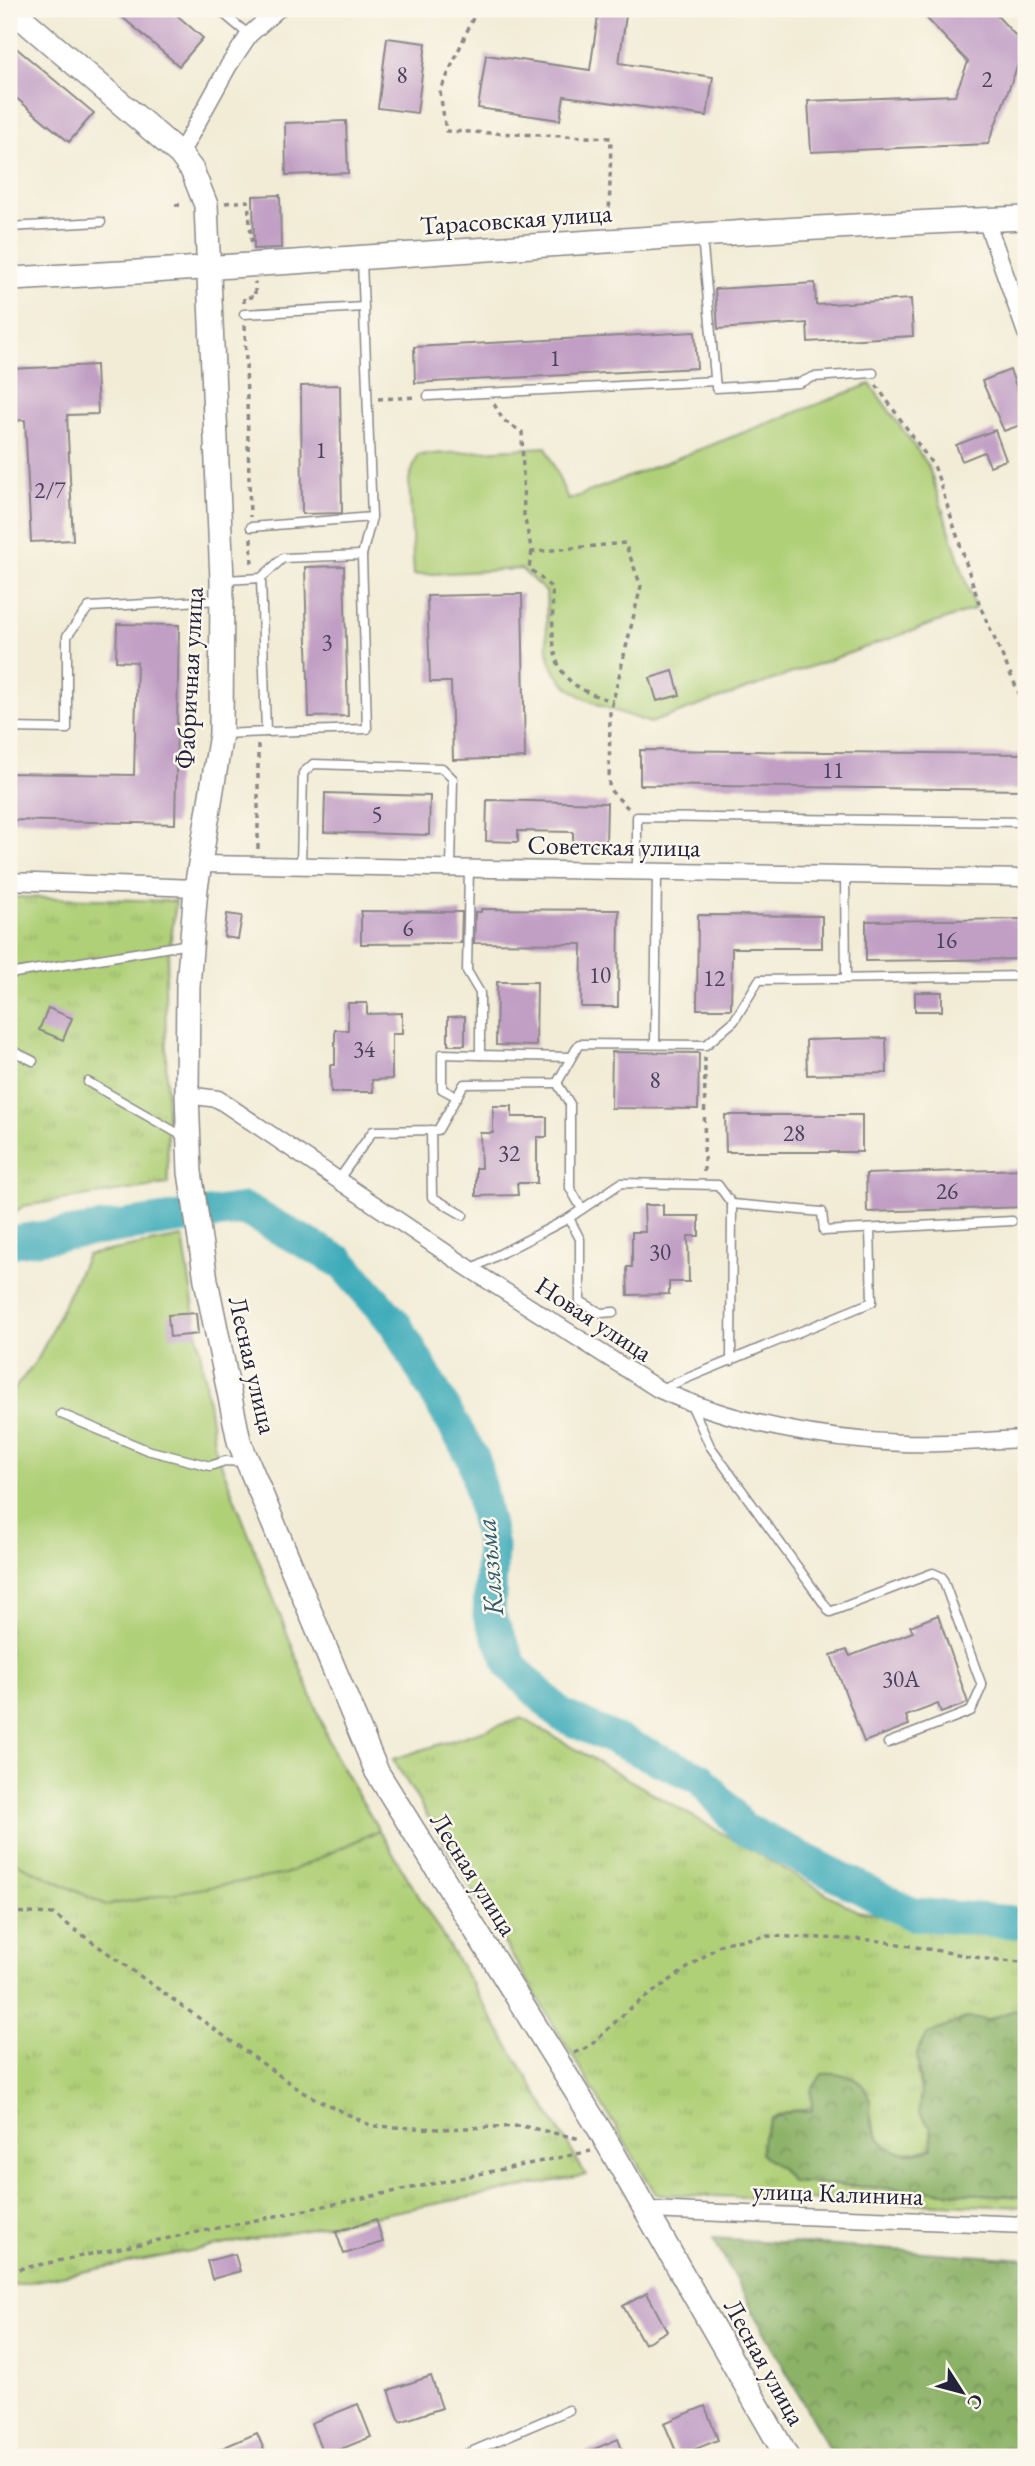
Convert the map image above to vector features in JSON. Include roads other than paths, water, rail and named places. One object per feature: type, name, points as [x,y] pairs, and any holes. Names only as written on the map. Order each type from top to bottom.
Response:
[{"type":"street","name":"Фабричная улица","points":[[11,9],[180,154],[192,170],[206,205],[211,269],[222,590],[221,734],[196,888],[191,944],[187,1095],[190,1172]]},
{"type":"street","points":[[180,154],[229,65],[249,35],[278,9]]},
{"type":"street","name":"Тарасовская улица","points":[[9,279],[211,269],[702,235],[1026,219]]},
{"type":"street","points":[[986,220],[1026,333]]},
{"type":"street","name":"Советская улица","points":[[200,864],[1026,878]]},
{"type":"street","points":[[9,881],[196,888]]},
{"type":"street","name":"Новая улица","points":[[187,1095],[218,1098],[470,1269],[658,1390],[691,1404],[774,1425],[904,1444],[1026,1439]]},
{"type":"street","name":"Лесная улица","points":[[190,1172],[206,1280],[239,1441],[377,1772],[557,2061],[600,2149],[648,2210],[787,2457]]},
{"type":"street","name":"улица Калинина","points":[[648,2210],[1026,2225]]},
{"type":"lane","points":[[218,9],[249,35]]},
{"type":"lane","points":[[9,227],[101,222]]},
{"type":"lane","points":[[702,235],[716,388],[799,383],[813,377],[873,373]]},
{"type":"lane","points":[[221,734],[368,729],[362,555],[372,517],[362,257]]},
{"type":"lane","points":[[244,314],[364,307]]},
{"type":"lane","points":[[428,396],[715,381]]},
{"type":"lane","points":[[251,527],[372,517]]},
{"type":"lane","points":[[9,728],[67,729],[67,636],[89,607],[222,590],[261,579],[283,558],[362,555]]},
{"type":"lane","points":[[261,579],[266,732]]},
{"type":"lane","points":[[301,866],[303,774],[313,764],[442,768],[453,779],[451,868]]},
{"type":"lane","points":[[636,871],[637,817],[1026,822]]},
{"type":"lane","points":[[469,868],[467,971],[480,993],[480,1055]]},
{"type":"lane","points":[[655,1044],[657,872]]},
{"type":"lane","points":[[845,875],[846,978]]},
{"type":"lane","points":[[9,974],[191,944]]},
{"type":"lane","points":[[557,1083],[579,1044],[706,1045],[734,1021],[759,980],[1026,976]]},
{"type":"lane","points":[[9,1049],[33,1061]]},
{"type":"lane","points":[[457,1097],[442,1089],[442,1055],[571,1057]]},
{"type":"lane","points":[[88,1082],[189,1139]]},
{"type":"lane","points":[[339,1179],[373,1131],[438,1130],[464,1084],[557,1083]]},
{"type":"lane","points":[[557,1083],[570,1104],[570,1188],[582,1209]]},
{"type":"lane","points":[[431,1130],[432,1197],[463,1214]]},
{"type":"lane","points":[[470,1269],[569,1218],[621,1183],[718,1185],[732,1205],[731,1361]]},
{"type":"lane","points":[[732,1205],[822,1212],[824,1231],[1012,1221]]},
{"type":"lane","points":[[569,1218],[580,1239],[580,1301],[601,1312],[614,1312]]},
{"type":"lane","points":[[658,1390],[873,1301],[870,1229]]},
{"type":"lane","points":[[691,1404],[710,1446],[794,1567],[827,1604],[830,1612],[933,1573],[942,1577],[982,1686],[971,1711],[888,1743]]},
{"type":"lane","points":[[61,1414],[147,1450],[210,1466],[225,1461],[248,1462]]},
{"type":"lane","points":[[459,2457],[569,2410]]},
{"type":"waterway","name":"Клязьма","points":[[9,1242],[244,1209],[341,1262],[396,1325],[474,1460],[492,1546],[489,1615],[512,1667],[561,1715],[700,1778],[743,1828],[912,1914],[1026,1923]]}]
